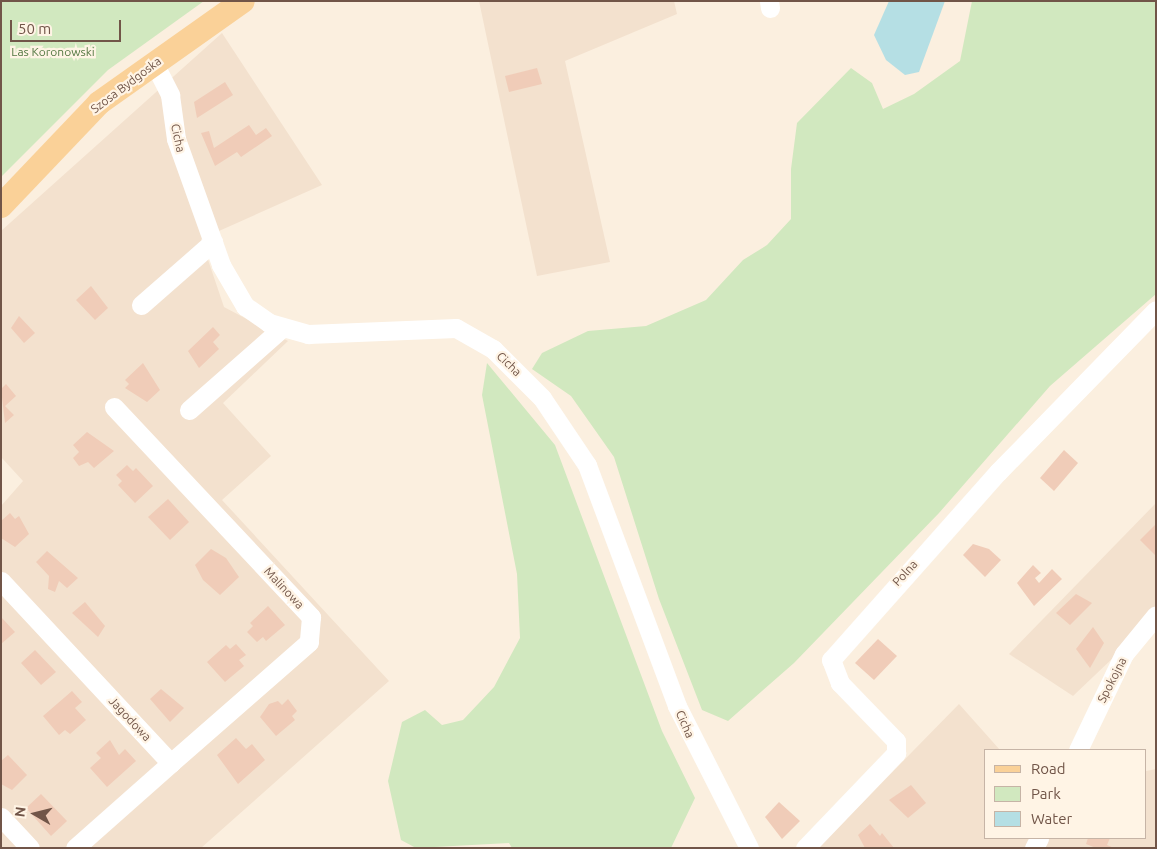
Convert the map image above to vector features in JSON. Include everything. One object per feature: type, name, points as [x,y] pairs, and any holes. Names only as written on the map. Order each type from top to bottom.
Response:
[{"type":"main road","name":"Szosa Bydgoska","points":[[1,206],[99,102],[243,1]]},
{"type":"street","name":"Cicha","points":[[154,63],[170,95],[176,139],[213,242],[245,306],[282,328],[331,335],[456,328],[493,349],[542,398],[587,465],[677,706],[749,848]]},
{"type":"street","points":[[141,305],[213,242]]},
{"type":"street","name":"Polna","points":[[805,848],[896,753],[896,741],[840,683],[831,660],[992,479],[1156,310]]},
{"type":"street","points":[[189,410],[282,328]]},
{"type":"street","name":"Malinowa","points":[[114,407],[312,617],[309,642],[171,763]]},
{"type":"street","name":"Jagodowa","points":[[1,580],[171,763]]},
{"type":"street","name":"Spokojna","points":[[1078,749],[1124,654],[1156,615]]},
{"type":"street","points":[[75,848],[171,763]]},
{"type":"street","points":[[1,817],[30,848]]},
{"type":"shaded area","points":[[479,1],[674,1],[677,14],[565,61],[610,262],[537,276]]},
{"type":"shaded area","points":[[222,33],[322,185],[201,239],[224,307],[288,341],[223,403],[271,456],[222,500],[389,681],[201,848],[1,848],[1,506],[23,481],[1,457],[1,231]]},
{"type":"shaded area","points":[[1156,503],[1156,617],[1073,696],[1009,654]]},
{"type":"shaded area","points":[[959,704],[999,749],[984,749],[984,839],[1147,839],[1147,771],[1156,769],[1156,848],[818,848]]},
{"type":"green space","name":"Las Koronowski","points":[[1,1],[204,1],[108,70],[1,177]]},
{"type":"green space","points":[[972,1],[1156,1],[1156,294],[1050,386],[939,513],[794,663],[728,721],[702,710],[659,599],[614,457],[571,396],[532,369],[542,353],[588,331],[646,326],[706,300],[743,260],[767,245],[791,219],[791,169],[797,123],[851,68],[872,83],[883,109],[914,94],[960,61]]},
{"type":"green space","points":[[487,363],[555,445],[662,731],[695,798],[671,848],[512,848],[509,843],[416,848],[401,840],[388,781],[402,722],[425,710],[442,725],[463,720],[494,687],[520,638],[517,574],[482,395]]},
{"type":"water","points":[[889,1],[945,1],[919,72],[905,75],[886,60],[874,35]]},
{"type":"building","points":[[537,68],[542,84],[509,92],[505,76]]},
{"type":"building","points":[[225,82],[233,95],[197,118],[194,102]]},
{"type":"building","points":[[249,125],[256,135],[266,128],[272,136],[241,157],[237,152],[215,166],[201,133],[209,131],[214,148]]},
{"type":"building","points":[[91,286],[108,308],[95,320],[76,300]]},
{"type":"building","points":[[19,316],[35,333],[24,343],[11,328]]},
{"type":"building","points":[[213,327],[220,335],[213,342],[219,349],[199,368],[188,351]]},
{"type":"building","points":[[143,363],[160,390],[147,402],[125,388],[129,384],[125,380]]},
{"type":"building","points":[[6,384],[16,396],[5,406],[14,415],[5,423],[1,389]]},
{"type":"building","points":[[87,432],[114,451],[94,468],[88,462],[79,466],[73,458],[79,452],[73,445]]},
{"type":"building","points":[[1064,450],[1078,463],[1054,491],[1040,478]]},
{"type":"building","points":[[127,465],[133,471],[136,468],[153,486],[135,503],[118,485],[122,481],[116,475]]},
{"type":"building","points":[[168,499],[189,522],[170,540],[148,517]]},
{"type":"building","points":[[10,513],[15,519],[19,516],[29,534],[15,547],[1,538],[1,521]]},
{"type":"building","points":[[1156,524],[1156,554],[1155,555],[1140,540]]},
{"type":"building","points":[[973,544],[989,549],[1001,560],[985,577],[963,555]]},
{"type":"building","points":[[211,549],[226,558],[239,577],[220,595],[203,580],[195,565]]},
{"type":"building","points":[[47,551],[78,578],[67,588],[59,581],[55,592],[48,589],[49,576],[36,562]]},
{"type":"building","points":[[1033,565],[1041,573],[1035,578],[1039,583],[1052,569],[1062,579],[1034,606],[1017,583]]},
{"type":"building","points":[[1076,594],[1092,603],[1070,625],[1056,613]]},
{"type":"building","points":[[85,602],[105,626],[98,637],[72,613]]},
{"type":"building","points":[[268,606],[285,625],[266,641],[263,637],[257,642],[247,632],[253,626],[250,623]]},
{"type":"building","points":[[1,617],[15,632],[1,644]]},
{"type":"building","points":[[1093,627],[1104,643],[1090,668],[1076,649]]},
{"type":"building","points":[[878,639],[897,656],[874,680],[855,663]]},
{"type":"building","points":[[236,644],[246,655],[239,660],[244,666],[225,682],[207,662],[226,645],[230,649]]},
{"type":"building","points":[[35,650],[56,672],[41,685],[21,663]]},
{"type":"building","points":[[161,689],[184,708],[170,722],[150,699]]},
{"type":"building","points":[[72,691],[82,702],[75,708],[86,720],[70,734],[65,730],[59,735],[43,716]]},
{"type":"building","points":[[288,699],[297,711],[292,716],[295,720],[276,736],[260,717],[269,704],[278,701],[282,705]]},
{"type":"building","points":[[236,738],[246,749],[252,744],[265,760],[238,784],[217,755]]},
{"type":"building","points":[[110,740],[119,755],[125,749],[136,761],[107,787],[90,768],[101,758],[96,753]]},
{"type":"building","points":[[8,755],[27,775],[12,790],[1,784],[1,761]]},
{"type":"building","points":[[911,785],[926,803],[908,818],[889,800]]},
{"type":"building","points":[[41,794],[67,821],[51,836],[26,808]]},
{"type":"building","points":[[779,802],[800,821],[782,839],[765,817]]},
{"type":"building","points":[[870,824],[880,836],[882,833],[894,848],[865,848],[858,835]]},
{"type":"building","points":[[1088,839],[1110,839],[1107,845],[1114,848],[1096,848],[1086,844]]}]
